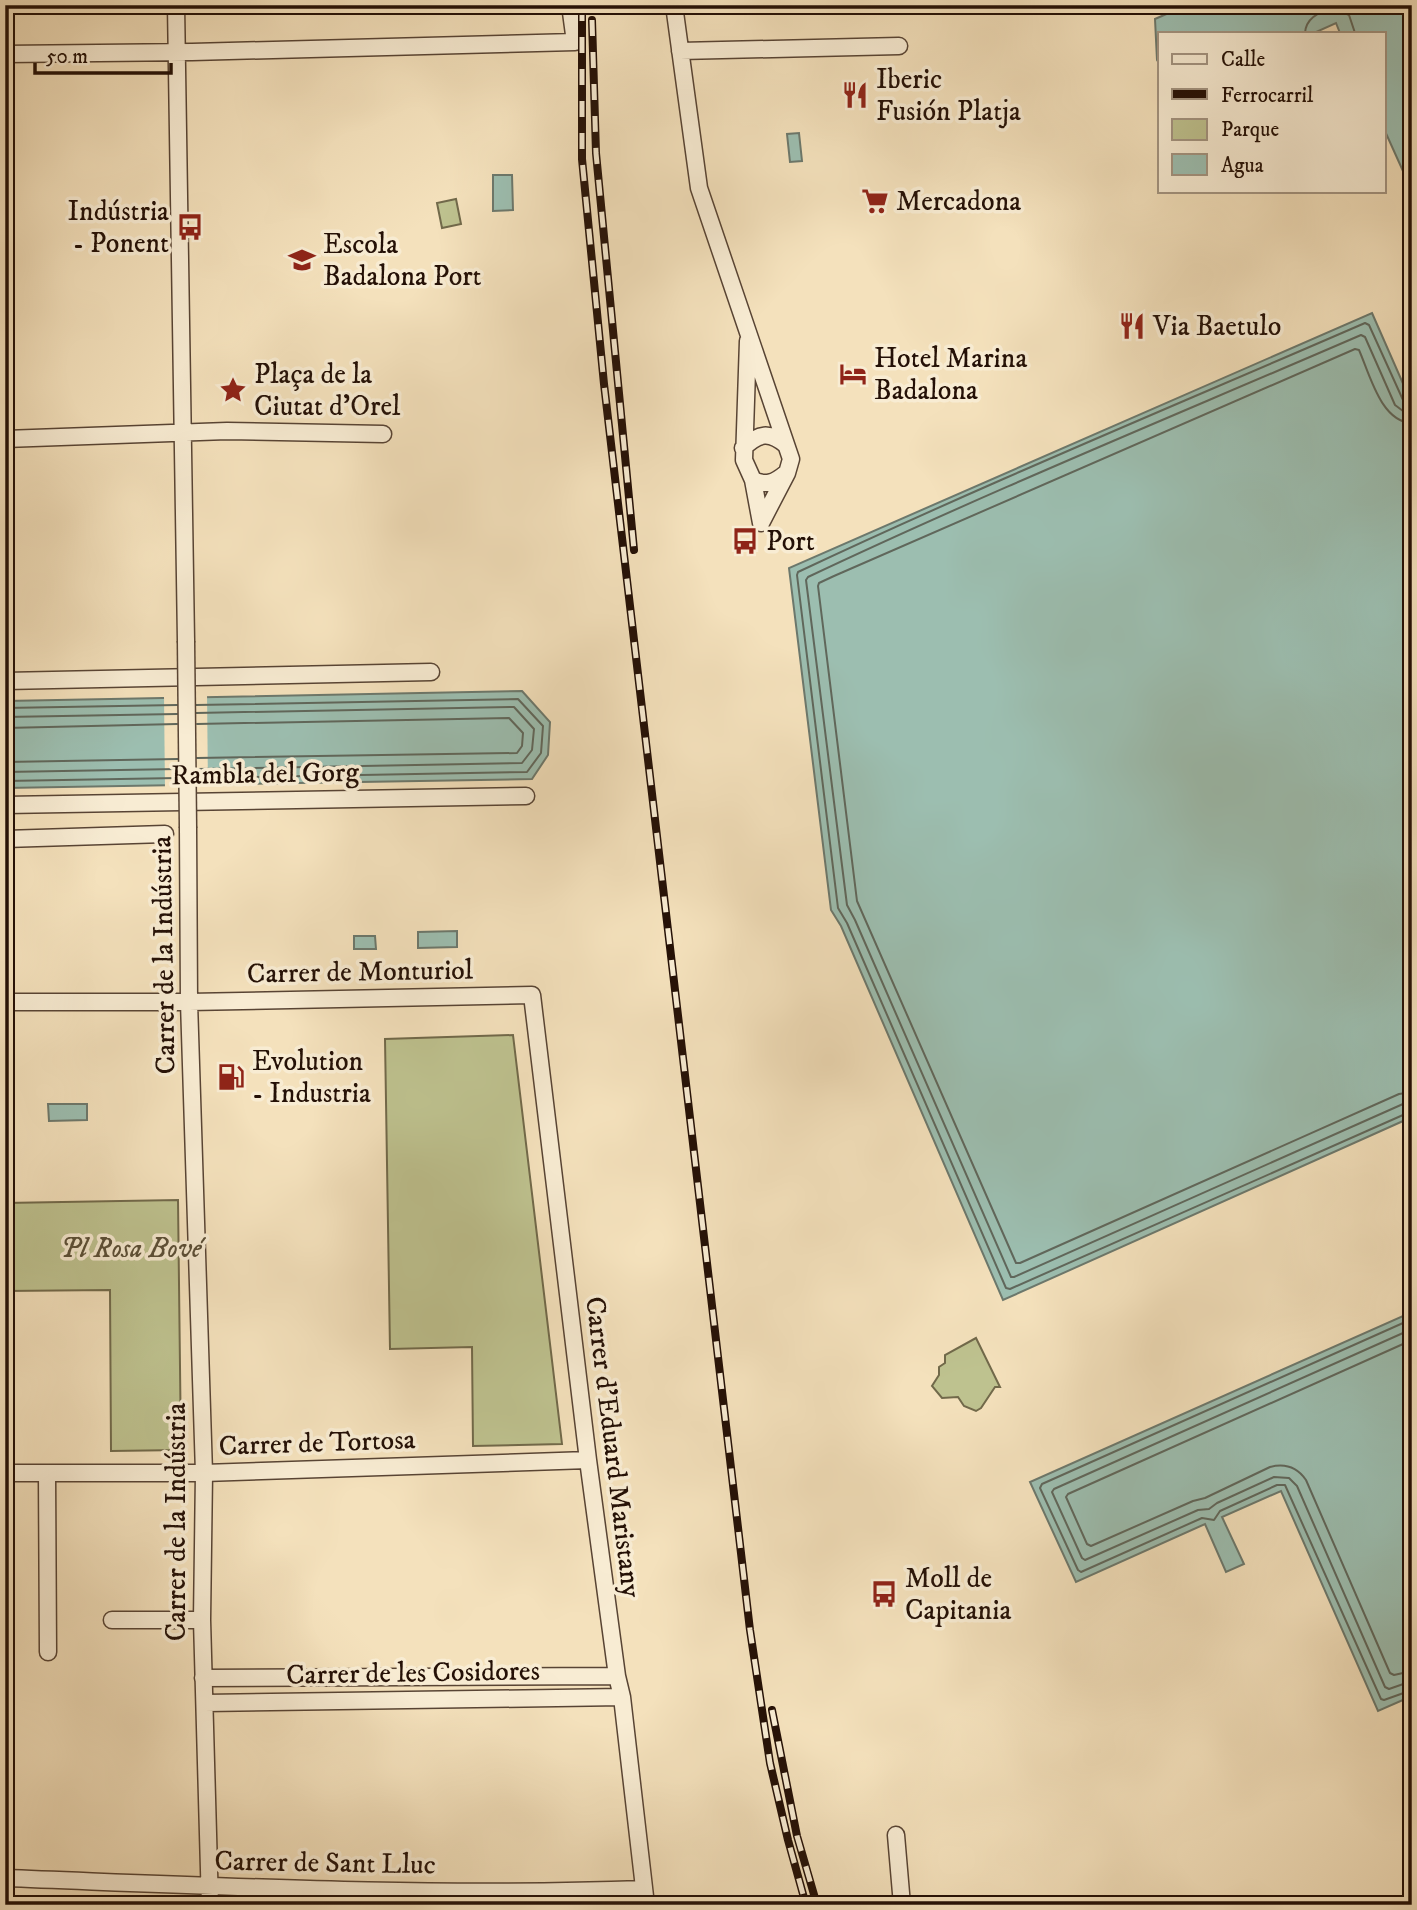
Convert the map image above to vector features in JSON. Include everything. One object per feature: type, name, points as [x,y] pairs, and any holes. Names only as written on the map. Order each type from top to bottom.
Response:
[{"type":"street","name":"Carrer de la Indústria","points":[[176,5],[189,1002],[204,1473],[202,1620],[211,1905]]},
{"type":"street","points":[[5,54],[575,42],[570,5]]},
{"type":"street","points":[[674,5],[699,188],[748,331],[791,459],[787,473],[761,523],[753,480],[744,460],[743,448],[748,331]]},
{"type":"street","points":[[680,51],[899,46]]},
{"type":"street","points":[[5,439],[183,432],[383,434]]},
{"type":"street","points":[[743,448],[762,435],[776,436],[786,445]]},
{"type":"street","points":[[753,480],[771,484],[787,473]]},
{"type":"street","points":[[5,681],[431,672]]},
{"type":"street","name":"Rambla del Gorg","points":[[5,805],[526,796]]},
{"type":"street","points":[[5,839],[165,835]]},
{"type":"street","name":"Carrer de Monturiol","points":[[5,1002],[189,1002],[532,995]]},
{"type":"street","name":"Carrer d'Eduard Maristany","points":[[532,995],[588,1460],[622,1697],[645,1897]]},
{"type":"street","name":"Carrer de Tortosa","points":[[5,1473],[204,1473],[588,1460]]},
{"type":"street","points":[[47,1473],[48,1651]]},
{"type":"street","points":[[112,1620],[202,1620]]},
{"type":"street","name":"Carrer de les Cosidores","points":[[203,1678],[617,1676]]},
{"type":"street","name":"Carrer de les Cosidores","points":[[205,1703],[622,1697]]},
{"type":"street","points":[[896,1835],[902,1905]]},
{"type":"street","name":"Carrer de Sant Lluc","points":[[5,1878],[531,1899],[645,1897]]},
{"type":"green space","points":[[456,199],[461,224],[442,228],[437,203]]},
{"type":"green space","points":[[513,1035],[562,1444],[473,1446],[472,1347],[390,1349],[385,1039]]},
{"type":"green space","name":"Pl Rosa Bové","points":[[178,1200],[181,1450],[111,1451],[110,1290],[5,1291],[5,1203]]},
{"type":"green space","points":[[976,1338],[1000,1387],[995,1387],[976,1411],[964,1406],[958,1397],[942,1398],[932,1386],[939,1375],[939,1367],[945,1363],[945,1355]]},
{"type":"water","points":[[1187,5],[1412,5],[1412,191],[1386,133],[1386,32],[1340,32],[1336,23],[1316,32],[1158,32],[1158,62],[1155,19]]},
{"type":"water","points":[[799,133],[802,161],[790,162],[787,134]]},
{"type":"water","points":[[493,175],[512,175],[513,210],[493,211]]},
{"type":"water","points":[[1372,313],[1412,404],[1412,1117],[1003,1300],[841,926],[831,910],[789,568]]},
{"type":"water","points":[[522,691],[550,722],[548,755],[532,779],[5,788],[5,701]]},
{"type":"water","points":[[457,931],[457,947],[418,948],[418,932]]},
{"type":"water","points":[[354,936],[375,936],[376,949],[354,949]]},
{"type":"water","points":[[48,1104],[87,1104],[87,1120],[49,1121]]},
{"type":"water","points":[[1412,1312],[1412,1696],[1378,1711],[1281,1491],[1222,1517],[1244,1564],[1226,1572],[1205,1524],[1076,1582],[1030,1482]]},
{"type":"pier","points":[[207,694],[208,788],[165,789],[164,695]]},
{"type":"railway","points":[[582,5],[582,159],[604,384],[750,1630],[770,1763],[806,1905]]},
{"type":"railway","points":[[592,20],[596,153],[634,550]]},
{"type":"railway","points":[[772,1710],[797,1836],[817,1905]]},
{"type":"place","name":"Iberic Fusión Platja","points":[[855,95]]},
{"type":"place","name":"Mercadona","points":[[875,201]]},
{"type":"place","name":"Indústria - Ponent","points":[[190,227]]},
{"type":"place","name":"Escola Badalona Port","points":[[302,260]]},
{"type":"place","name":"Via Baetulo","points":[[1132,326]]},
{"type":"place","name":"Hotel Marina Badalona","points":[[853,374]]},
{"type":"place","name":"Plaça de la Ciutat d'Orel","points":[[233,390]]},
{"type":"place","name":"Port","points":[[745,541]]},
{"type":"place","name":"Evolution - Industria","points":[[231,1077]]},
{"type":"place","name":"Moll de Capitania","points":[[884,1594]]}]
